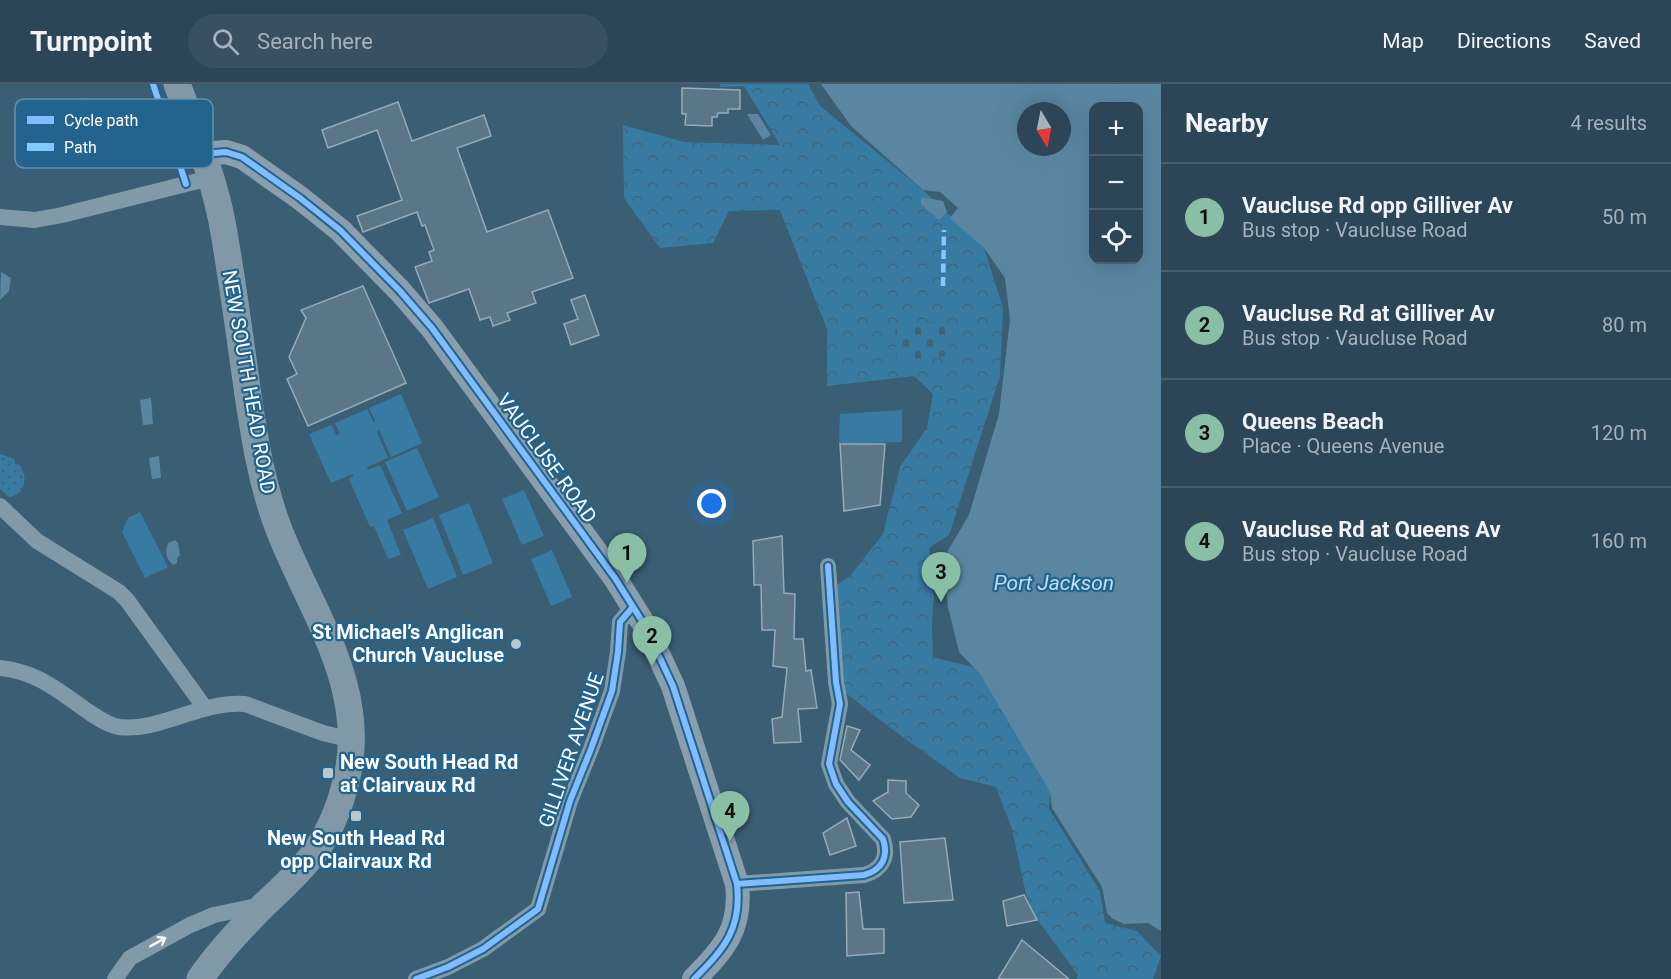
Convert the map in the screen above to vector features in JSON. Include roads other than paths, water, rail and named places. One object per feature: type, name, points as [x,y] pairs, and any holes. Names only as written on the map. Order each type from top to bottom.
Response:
[{"type":"main road","name":"NEW SOUTH HEAD ROAD","points":[[177,84],[182,99]]},
{"type":"main road","name":"NEW SOUTH HEAD ROAD","points":[[200,979],[225,946],[299,870],[323,840],[342,797],[350,766],[352,740],[348,694],[338,660],[290,556],[265,487],[254,434],[224,231],[207,168]]},
{"type":"street","name":"VAUCLUSE ROAD","points":[[213,163],[233,153],[255,165],[340,230],[400,291],[432,328],[615,578],[645,626],[673,686],[737,884],[739,907],[730,939],[715,959],[694,979]]},
{"type":"street","points":[[0,217],[35,220],[62,215],[200,168]]},
{"type":"street","points":[[0,506],[36,541],[119,592],[137,613],[205,708]]},
{"type":"street","points":[[737,884],[864,875],[874,872],[884,861],[886,846],[883,839],[848,802],[836,783],[829,764],[840,704],[836,682],[828,566]]},
{"type":"street","name":"GILLIVER AVENUE","points":[[416,979],[448,967],[483,949],[538,909],[570,801],[612,691],[620,622],[633,607]]},
{"type":"street","points":[[0,668],[31,674],[116,727],[134,728],[153,724],[221,704],[245,704],[323,733],[352,740]]},
{"type":"street","points":[[115,979],[130,958],[190,925],[214,915],[265,904]]},
{"type":"water","name":"Port Jackson","points":[[821,84],[1161,84],[1161,931],[1148,923],[1124,924],[1107,913],[1102,887],[1052,808],[1050,792],[980,674],[959,652],[948,607],[943,559],[969,515],[999,414],[1010,319],[1005,278],[984,248],[950,218],[958,208],[940,192],[923,190],[851,126]]},
{"type":"water","points":[[747,114],[758,114],[771,135],[763,140]]},
{"type":"water","points":[[921,197],[943,201],[947,212],[939,220],[921,204]]},
{"type":"water","points":[[1,272],[11,278],[9,291],[0,300]]},
{"type":"water","points":[[151,398],[153,424],[143,425],[140,400]]},
{"type":"water","points":[[159,456],[161,478],[152,479],[149,458]]},
{"type":"water","points":[[175,540],[178,543],[180,555],[177,563],[173,565],[168,558],[167,549],[168,543]]},
{"type":"place","name":"Vaucluse Rd opp Gilliver Av","points":[[627,583]]},
{"type":"place","name":"Queens Beach","points":[[941,602]]},
{"type":"place","name":"St Michael’s Anglican Church Vaucluse","points":[[516,644]]},
{"type":"place","name":"Vaucluse Rd at Gilliver Av","points":[[652,666]]},
{"type":"place","name":"New South Head Rd at Clairvaux Rd","points":[[328,773]]},
{"type":"place","name":"New South Head Rd opp Clairvaux Rd","points":[[356,816]]},
{"type":"place","name":"Vaucluse Rd at Queens Av","points":[[730,841]]}]
